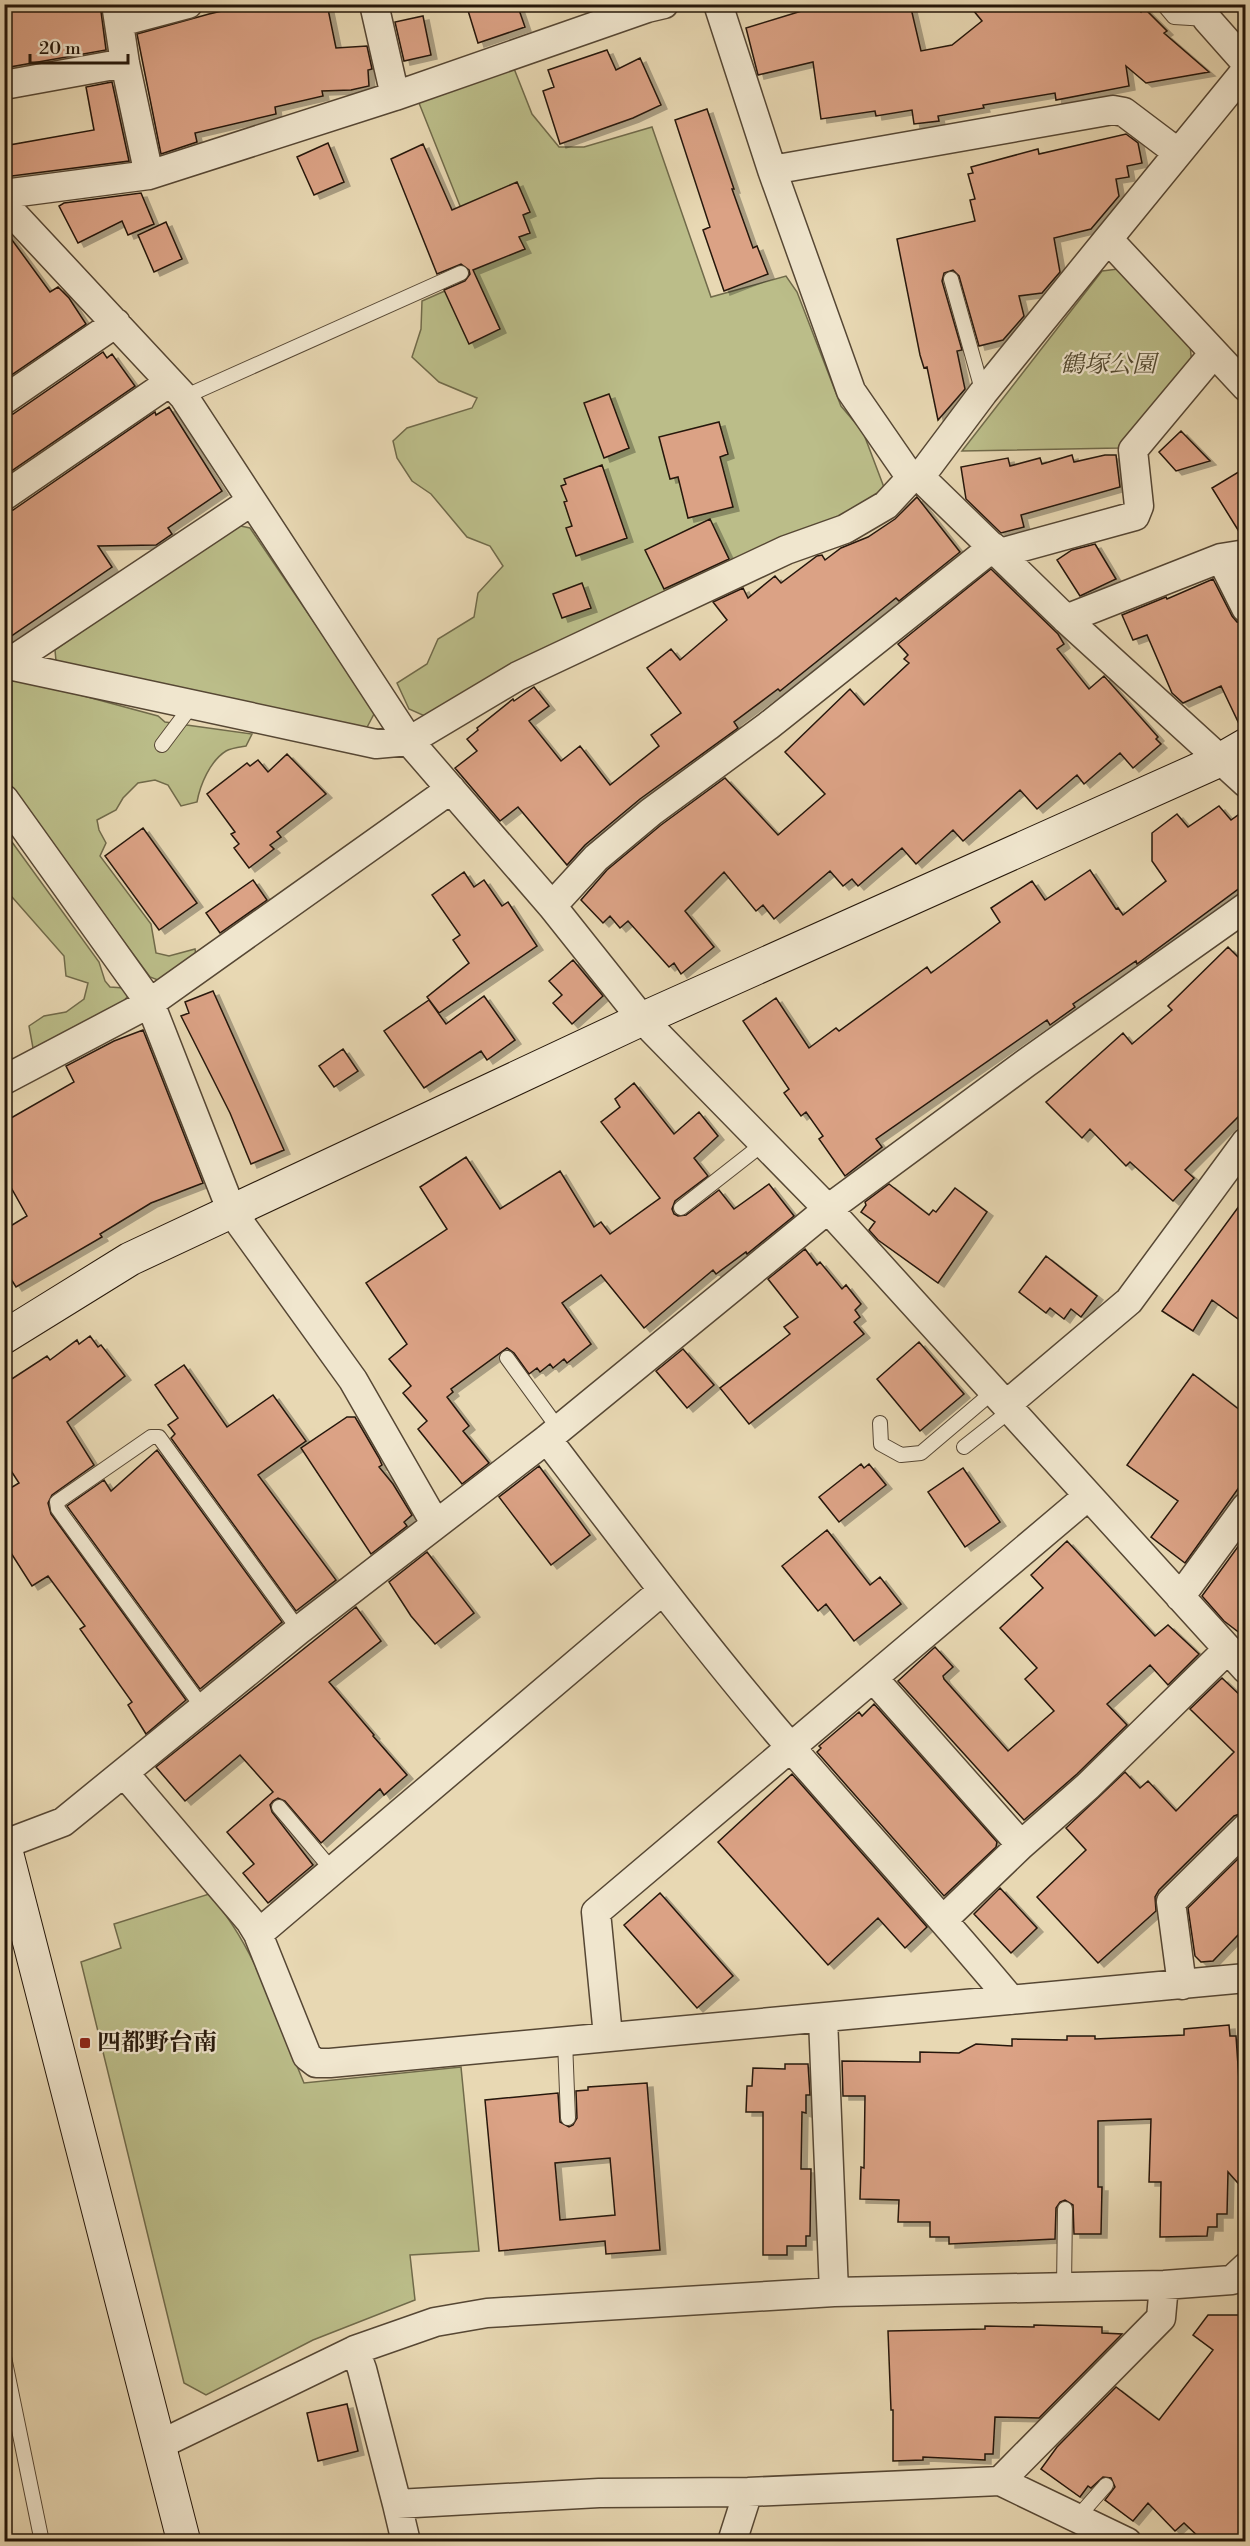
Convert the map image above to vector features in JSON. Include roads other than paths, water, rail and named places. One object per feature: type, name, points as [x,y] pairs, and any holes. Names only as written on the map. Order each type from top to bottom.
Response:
[{"type":"street","points":[[148,175],[125,63],[118,13],[188,4]]},
{"type":"street","points":[[374,4],[395,96]]},
{"type":"street","points":[[718,4],[772,170],[851,391],[916,477],[997,550],[1066,619],[1233,753],[1245,783]]},
{"type":"street","points":[[4,194],[148,175],[395,96],[652,6]]},
{"type":"street","points":[[1200,12],[1245,63]]},
{"type":"street","points":[[4,85],[125,63]]},
{"type":"street","points":[[5,665],[376,744],[409,741],[518,676],[786,550],[844,529],[886,505],[916,477],[1245,70]]},
{"type":"street","points":[[772,170],[1113,110],[1124,112],[1177,152]]},
{"type":"street","points":[[4,204],[177,389],[409,741],[552,906],[642,1019],[828,1209],[1236,1660],[1021,1845],[944,1919]]},
{"type":"street","points":[[1108,239],[1245,387]]},
{"type":"street","points":[[4,400],[116,323]]},
{"type":"street","points":[[552,906],[596,858],[651,812],[768,726],[997,550],[1135,516],[1139,506],[1133,450],[1214,353]]},
{"type":"street","points":[[4,496],[177,389]]},
{"type":"street","points":[[5,665],[252,501]]},
{"type":"street","points":[[1066,619],[1233,556],[1245,608]]},
{"type":"street","points":[[4,1336],[130,1259],[642,1019],[1233,753]]},
{"type":"street","points":[[4,1080],[150,1003],[451,789]]},
{"type":"street","points":[[4,799],[150,1003],[232,1212],[353,1380],[435,1523]]},
{"type":"street","points":[[184,2541],[5,1844],[63,1822],[298,1630],[553,1433],[828,1209],[1026,1063],[1245,908]]},
{"type":"street","points":[[1004,1402],[1129,1301],[1245,1142]]},
{"type":"street","points":[[553,1433],[662,1591],[792,1749],[944,1919],[1011,2000]]},
{"type":"street","points":[[608,2036],[596,1912],[792,1749],[1088,1496]]},
{"type":"street","points":[[1180,1597],[1245,1507]]},
{"type":"street","points":[[258,1934],[662,1591]]},
{"type":"street","points":[[873,1678],[1021,1845]]},
{"type":"street","points":[[124,1773],[250,1921],[258,1934],[307,2056],[316,2063],[1245,1978]]},
{"type":"street","points":[[1182,1985],[1171,1902],[1245,1828]]},
{"type":"street","points":[[823,2018],[834,2292]]},
{"type":"street","points":[[159,2445],[355,2350],[435,2322],[487,2313],[834,2292],[1164,2285],[1232,2280],[1245,2267]]},
{"type":"street","points":[[1000,2481],[1161,2318],[1164,2285]]},
{"type":"street","points":[[355,2350],[362,2369],[406,2541]]},
{"type":"street","points":[[397,2504],[599,2493],[748,2492],[1000,2481],[1121,2540]]},
{"type":"street","points":[[732,2541],[748,2492]]},
{"type":"lane","points":[[1163,4],[1174,17],[1200,12]]},
{"type":"lane","points":[[177,389],[461,273]]},
{"type":"lane","points":[[951,279],[983,393]]},
{"type":"lane","points":[[162,745],[192,705]]},
{"type":"lane","points":[[681,1208],[764,1143]]},
{"type":"lane","points":[[507,1358],[553,1433]]},
{"type":"lane","points":[[880,1423],[881,1444],[901,1455],[921,1453],[1004,1402]]},
{"type":"lane","points":[[964,1447],[1004,1402]]},
{"type":"lane","points":[[203,1708],[58,1509],[57,1502],[152,1437],[159,1437],[298,1630]]},
{"type":"lane","points":[[279,1807],[333,1871]]},
{"type":"lane","points":[[565,2041],[568,2118]]},
{"type":"lane","points":[[1064,2287],[1065,2209]]},
{"type":"lane","points":[[4,2357],[42,2541]]},
{"type":"lane","points":[[1076,2518],[1106,2485]]},
{"type":"railway","points":[[1239,4],[1246,12]]},
{"type":"place","name":"四都野台南","points":[[85,2043]]},
{"type":"park label","name":"鶴塚公園","points":[[1108,365]]}]
